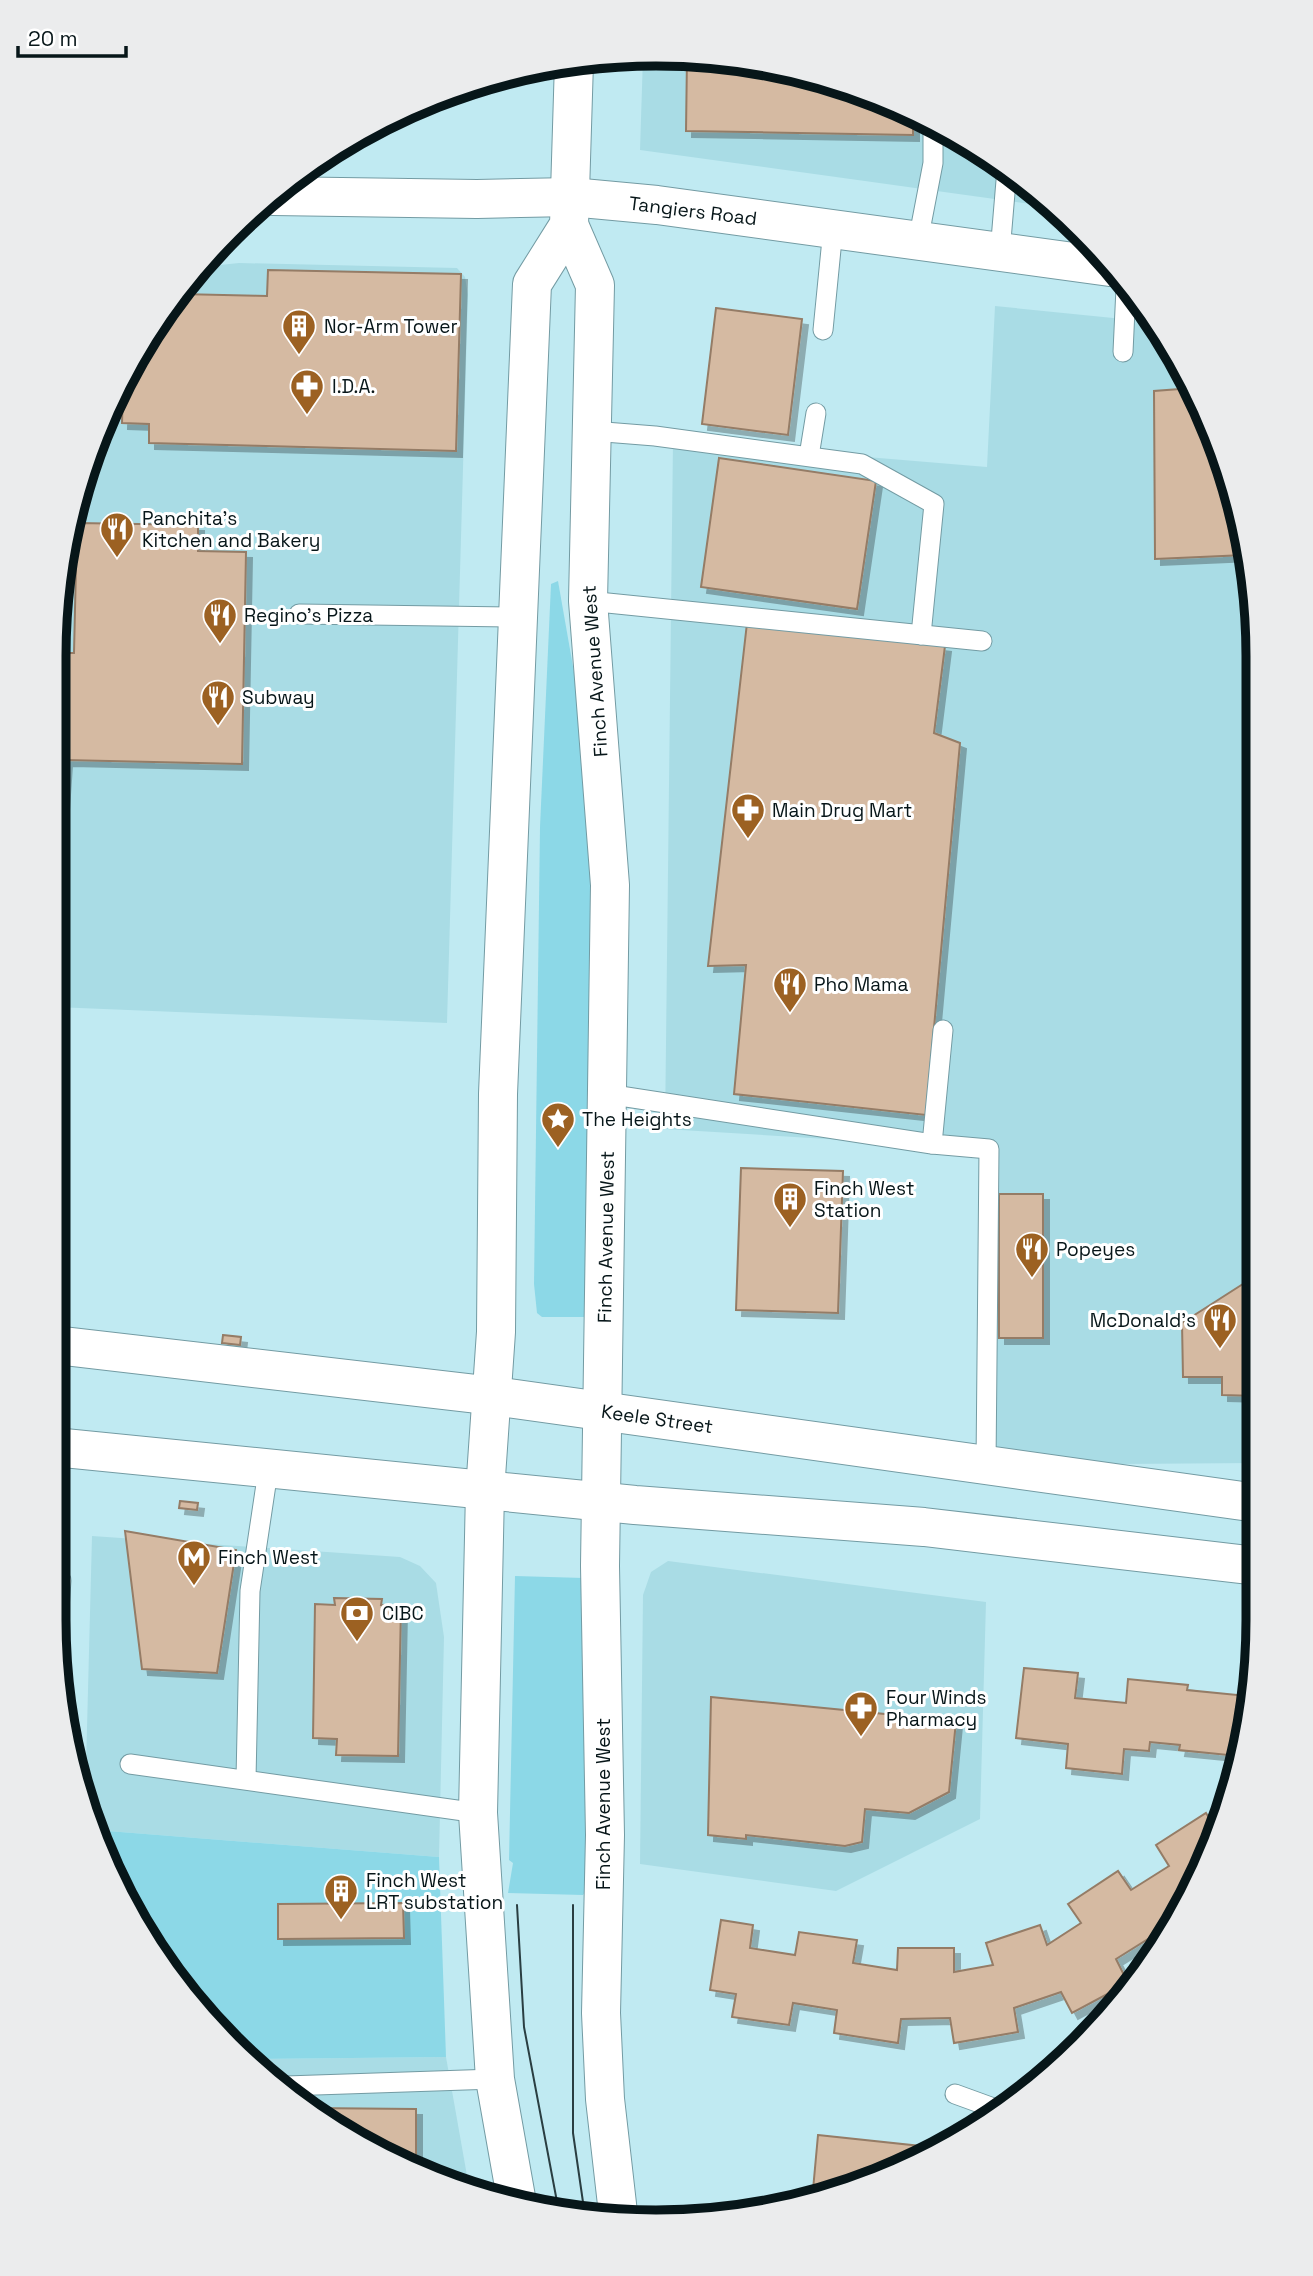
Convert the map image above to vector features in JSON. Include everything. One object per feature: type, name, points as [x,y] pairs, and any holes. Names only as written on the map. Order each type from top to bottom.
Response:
[{"type":"main road","name":"Finch Avenue West","points":[[574,73],[570,211],[595,285],[588,601],[610,885],[601,1502],[605,1835],[601,2013],[605,2099],[617,2208]]},
{"type":"main road","name":"Tangiers Road","points":[[287,196],[477,199],[570,211],[834,229],[1099,265]]},
{"type":"main road","points":[[515,2192],[495,2080],[478,1813],[485,1491],[494,1396],[498,1094],[533,284],[570,211]]},
{"type":"main road","name":"Keele Street","points":[[66,1346],[494,1396],[1246,1501]]},
{"type":"main road","points":[[66,1448],[268,1471],[601,1502],[924,1527],[1246,1565]]},
{"type":"lane","points":[[918,241],[933,163],[933,136]]},
{"type":"lane","points":[[1000,252],[1006,181]]},
{"type":"lane","points":[[823,330],[834,229]]},
{"type":"lane","points":[[1123,352],[1126,298]]},
{"type":"lane","points":[[809,456],[816,413]]},
{"type":"lane","points":[[592,431],[862,464],[933,503],[921,635]]},
{"type":"lane","points":[[588,601],[982,641]]},
{"type":"lane","points":[[299,614],[518,617]]},
{"type":"lane","points":[[932,1144],[943,1030]]},
{"type":"lane","points":[[607,1094],[932,1144],[989,1149],[986,1465]]},
{"type":"lane","points":[[246,1779],[250,1591],[268,1471]]},
{"type":"lane","points":[[130,1764],[478,1813]]},
{"type":"lane","points":[[294,2086],[495,2080]]},
{"type":"lane","points":[[956,2094],[989,2106]]},
{"type":"shaded area","points":[[643,67],[734,72],[809,87],[882,111],[952,146],[1016,188],[1036,205],[640,150]]},
{"type":"shaded area","points":[[239,263],[457,268],[465,277],[468,295],[447,1023],[66,1007],[66,656],[78,541],[98,467],[127,396],[166,329],[214,266]]},
{"type":"shaded area","points":[[995,306],[1141,321],[1186,396],[1202,431],[1226,504],[1241,579],[1246,656],[1246,1463],[986,1465],[989,1149],[665,1129],[673,441],[987,467]]},
{"type":"shaded area","points":[[558,581],[582,718],[590,831],[596,1002],[594,1317],[542,1317],[537,1313],[534,1284],[540,827],[551,584]]},
{"type":"shaded area","points":[[92,1536],[400,1557],[420,1566],[436,1583],[444,1637],[439,1857],[106,1831],[86,1768]]},
{"type":"shaded area","points":[[668,1561],[986,1602],[980,1819],[836,1891],[640,1864],[643,1595],[651,1572]]},
{"type":"shaded area","points":[[515,1576],[584,1578],[587,1889],[583,1895],[508,1893],[513,1863],[509,1860]]},
{"type":"shaded area","points":[[106,1831],[439,1857],[446,2057],[263,2059],[213,2009],[166,1947],[127,1880]]},
{"type":"shaded area","points":[[446,2057],[467,2178],[431,2165],[361,2130],[297,2088],[263,2059]]},
{"type":"building","points":[[687,68],[772,78],[809,87],[882,111],[913,125],[913,135],[686,131]]},
{"type":"building","name":"Nor-Arm Tower","points":[[268,270],[461,274],[456,451],[149,443],[149,424],[122,423],[123,406],[127,396],[146,361],[190,294],[267,296]]},
{"type":"building","points":[[716,308],[802,319],[788,435],[702,424]]},
{"type":"building","points":[[1182,389],[1186,396],[1215,467],[1237,555],[1155,559],[1154,391]]},
{"type":"building","points":[[719,458],[876,481],[857,609],[701,587]]},
{"type":"building","points":[[82,523],[198,525],[198,551],[246,552],[242,764],[66,760],[66,653],[74,653],[76,551]]},
{"type":"building","points":[[747,623],[945,646],[934,733],[960,743],[926,1115],[734,1094],[746,965],[708,966]]},
{"type":"building","name":"Finch West Station","points":[[741,1168],[843,1171],[838,1313],[736,1310]]},
{"type":"building","points":[[999,1194],[1043,1194],[1043,1338],[999,1338]]},
{"type":"building","name":"McDonald's","points":[[1246,1282],[1246,1396],[1222,1395],[1222,1377],[1183,1377],[1182,1323]]},
{"type":"building","points":[[223,1335],[241,1337],[240,1345],[222,1343]]},
{"type":"building","points":[[180,1501],[198,1503],[197,1510],[179,1508]]},
{"type":"building","points":[[125,1531],[236,1550],[217,1673],[142,1669]]},
{"type":"building","name":"CIBC","points":[[334,1598],[382,1599],[381,1605],[401,1606],[398,1756],[336,1755],[337,1739],[313,1738],[315,1604],[335,1605]]},
{"type":"building","points":[[1024,1668],[1078,1673],[1075,1698],[1126,1703],[1128,1679],[1188,1685],[1187,1690],[1241,1695],[1230,1755],[1179,1750],[1180,1745],[1150,1742],[1149,1751],[1124,1749],[1122,1774],[1066,1768],[1068,1744],[1016,1738]]},
{"type":"building","points":[[711,1697],[956,1721],[949,1792],[909,1813],[865,1809],[862,1842],[845,1846],[746,1835],[746,1839],[708,1835]]},
{"type":"building","points":[[1206,1813],[1211,1821],[1186,1880],[1153,1937],[1116,1959],[1126,1978],[1117,1989],[1072,2013],[1061,1992],[1014,2008],[1018,2032],[954,2043],[950,2018],[901,2019],[898,2043],[834,2033],[837,2010],[793,2003],[789,2025],[732,2017],[736,1994],[710,1990],[721,1920],[753,1925],[750,1948],[795,1955],[799,1932],[857,1940],[853,1963],[897,1970],[898,1948],[954,1948],[954,1972],[993,1965],[986,1943],[1040,1925],[1047,1945],[1081,1923],[1068,1904],[1118,1871],[1131,1890],[1169,1866],[1156,1845]]},
{"type":"building","name":"Finch West LRT substation","points":[[403,1903],[404,1938],[278,1939],[278,1904]]},
{"type":"building","points":[[326,2108],[416,2109],[416,2158],[361,2130]]},
{"type":"building","points":[[818,2135],[922,2146],[882,2165],[813,2188]]},
{"type":"tram line","points":[[517,1905],[524,2027],[557,2200]]},
{"type":"tram line","points":[[573,1905],[573,2133],[583,2204]]},
{"type":"place","name":"Nor-Arm Tower","points":[[299,356]]},
{"type":"place","name":"I.D.A.","points":[[307,416]]},
{"type":"place","name":"Panchita’s Kitchen and Bakery","points":[[117,559]]},
{"type":"place","name":"Regino's Pizza","points":[[220,645]]},
{"type":"place","name":"Subway","points":[[218,727]]},
{"type":"place","name":"Main Drug Mart","points":[[748,840]]},
{"type":"place","name":"Pho Mama","points":[[790,1014]]},
{"type":"place","name":"The Heights","points":[[558,1149]]},
{"type":"place","name":"Finch West Station","points":[[790,1229]]},
{"type":"place","name":"Popeyes","points":[[1032,1279]]},
{"type":"place","name":"McDonald's","points":[[1220,1350]]},
{"type":"place","name":"Finch West","points":[[194,1587]]},
{"type":"place","name":"CIBC","points":[[357,1643]]},
{"type":"place","name":"Four Winds Pharmacy","points":[[861,1738]]},
{"type":"place","name":"Finch West LRT substation","points":[[341,1921]]}]
